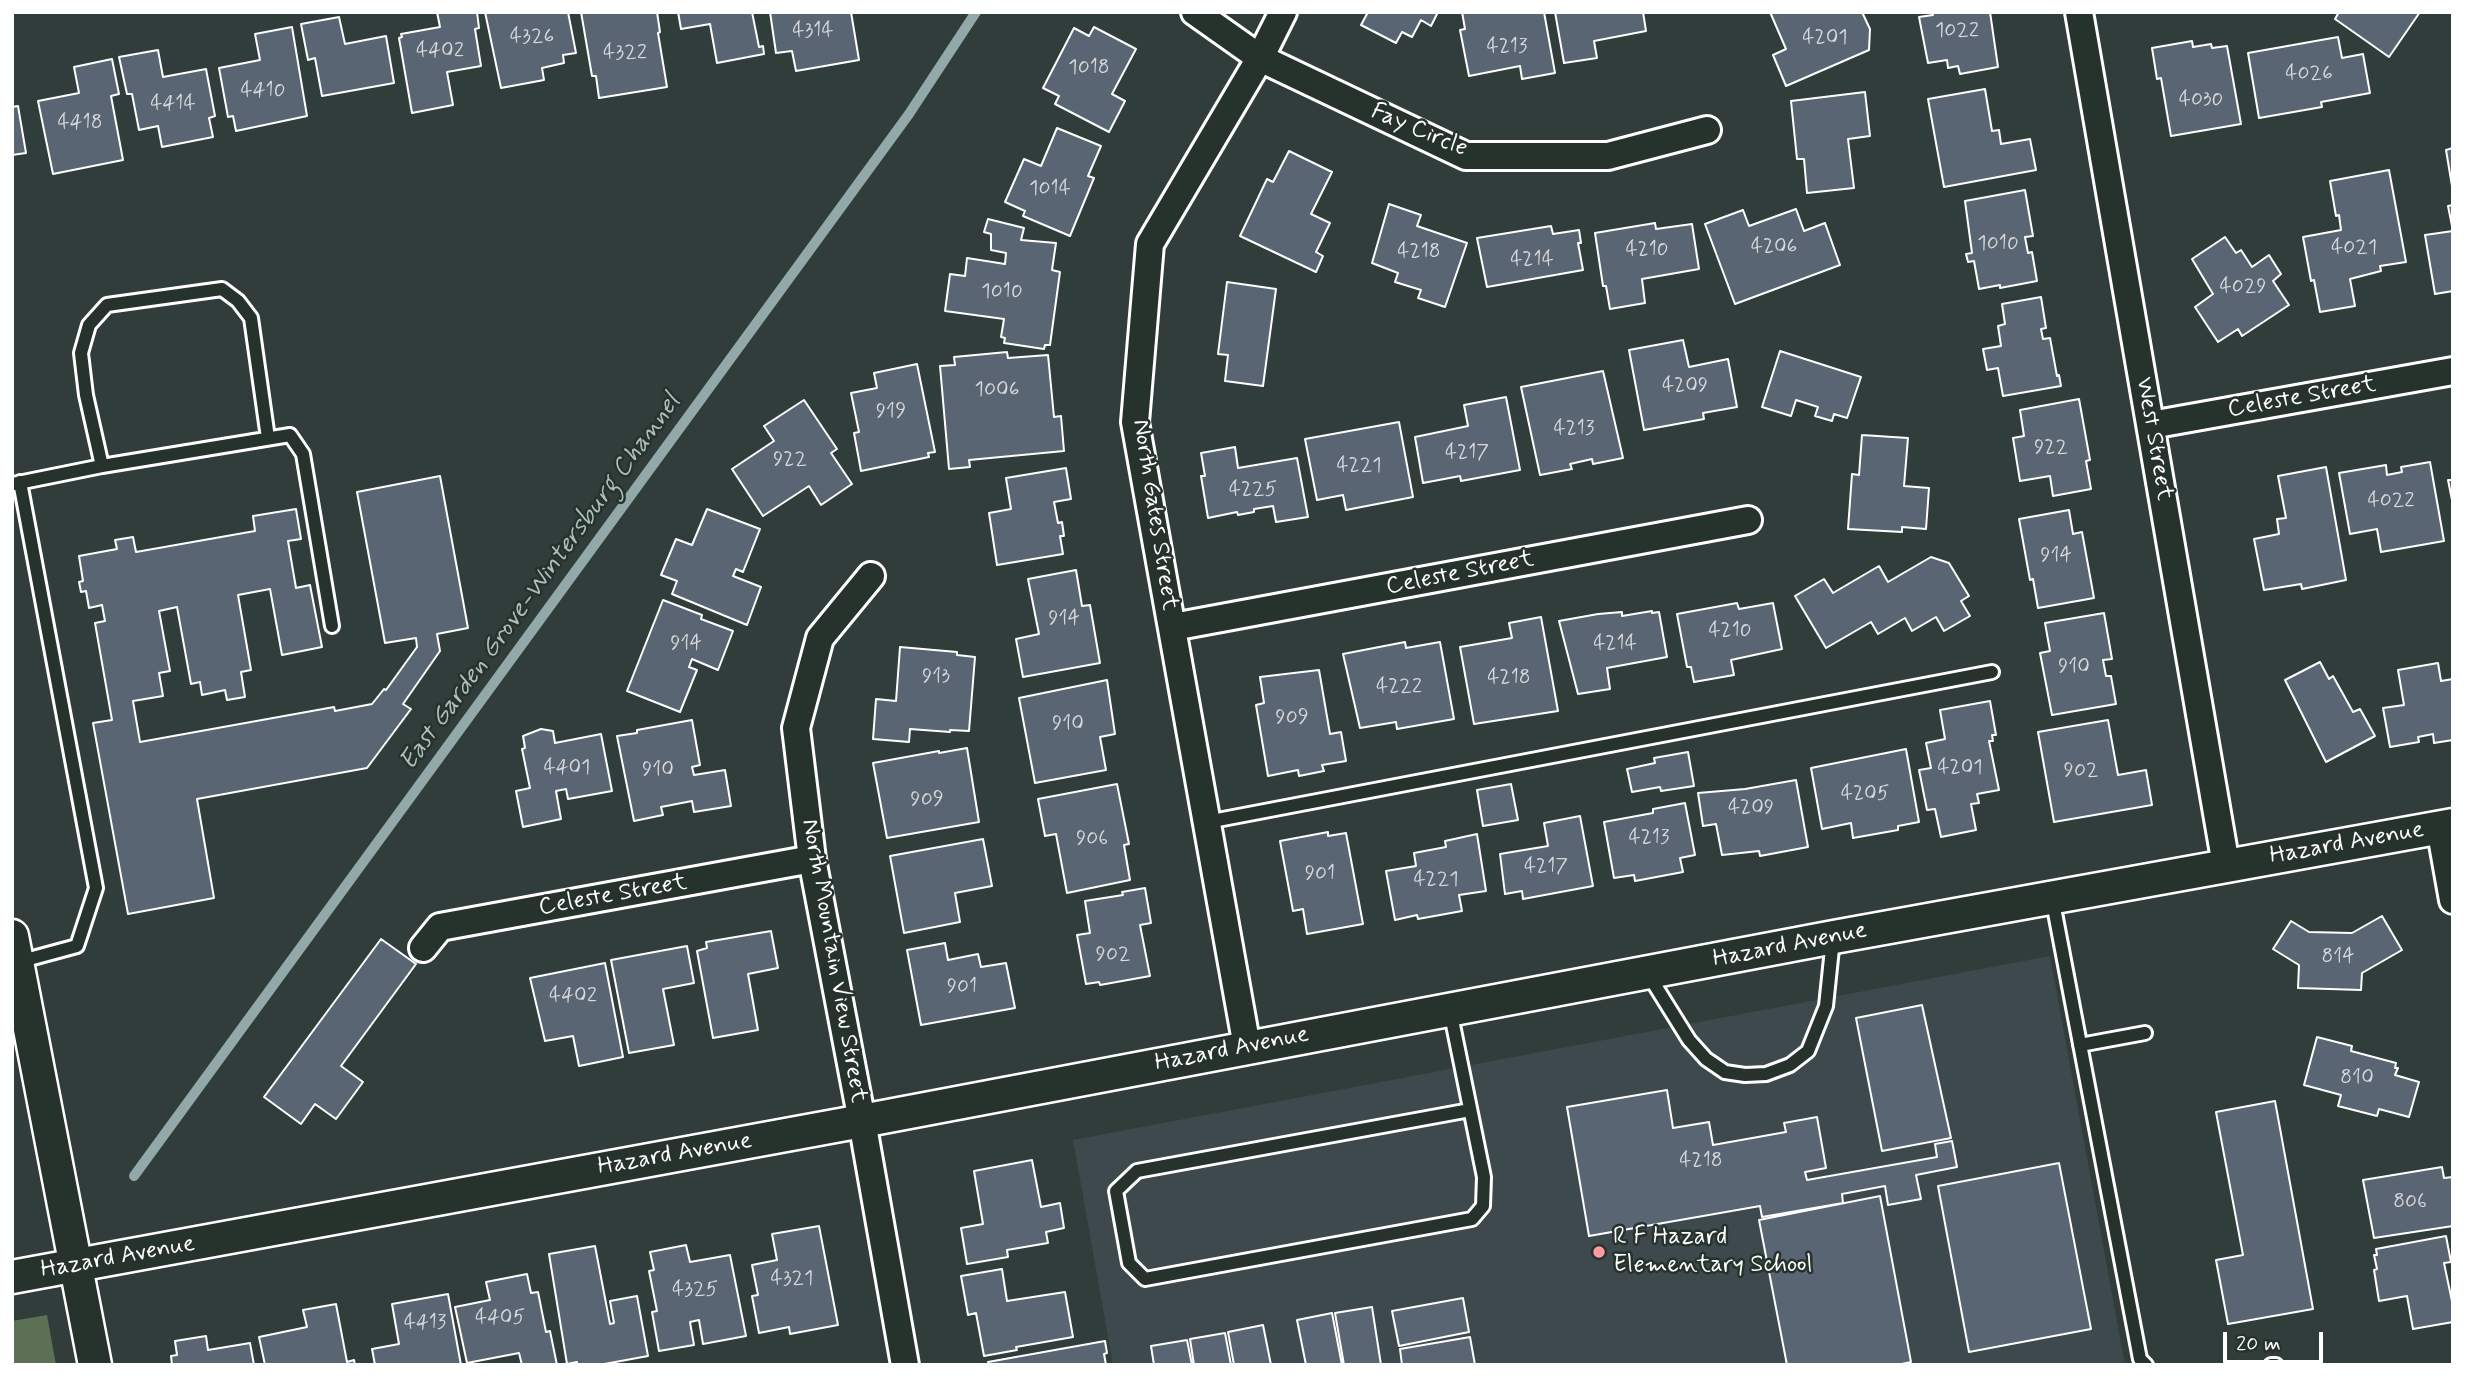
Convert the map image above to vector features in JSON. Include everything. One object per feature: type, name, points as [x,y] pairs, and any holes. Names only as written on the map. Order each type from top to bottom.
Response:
[{"type":"street","name":"Fay Circle","points":[[1195,12],[1259,58],[1466,156],[1608,156],[1707,130]]},
{"type":"street","name":"North Gates Street","points":[[1247,1047],[1135,422],[1150,244],[1283,12]]},
{"type":"street","name":"West Street","points":[[2079,12],[2226,865]]},
{"type":"street","name":"Celeste Street","points":[[2151,425],[2453,372]]},
{"type":"street","name":"Celeste Street","points":[[1173,628],[1748,520]]},
{"type":"street","name":"North Mountain View Street","points":[[872,576],[820,638],[796,728],[812,859],[905,1365]]},
{"type":"street","name":"Hazard Avenue","points":[[12,1277],[862,1121],[1833,937],[2446,826]]},
{"type":"street","points":[[2446,826],[2453,900]]},
{"type":"street","name":"Celeste Street","points":[[424,948],[440,927],[812,859]]},
{"type":"street","points":[[15,949],[95,1365]]},
{"type":"lane","points":[[103,466],[86,395],[81,353],[89,325],[107,305],[222,289],[238,301],[251,318],[268,438]]},
{"type":"lane","points":[[15,949],[77,946],[96,888],[16,483],[290,435],[303,454],[332,625]]},
{"type":"lane","points":[[1207,822],[1992,673]]},
{"type":"lane","points":[[2052,897],[2140,1359],[2146,1365]]},
{"type":"lane","points":[[1648,974],[1689,1040],[1706,1059],[1725,1072],[1766,1074],[1790,1065],[1808,1051],[1826,1006],[1833,937]]},
{"type":"lane","points":[[1450,1010],[1484,1177],[1483,1206],[1472,1219],[1145,1279],[1129,1264],[1116,1191],[1137,1171],[1470,1110]]},
{"type":"lane","points":[[2080,1045],[2145,1033]]},
{"type":"shaded area","name":"R F Hazard Elementary School","points":[[2050,956],[2125,1365],[1113,1365],[1073,1140]]},
{"type":"green space","points":[[47,1315],[56,1365],[12,1365],[12,1321]]},
{"type":"building","points":[[437,12],[477,12],[479,28],[475,29],[481,66],[447,72],[453,105],[412,113],[399,38],[402,37],[401,34],[440,27]]},
{"type":"building","points":[[485,12],[568,12],[576,53],[563,55],[564,63],[542,68],[544,80],[501,88]]},
{"type":"building","points":[[581,12],[657,12],[667,87],[599,98],[596,76],[592,76]]},
{"type":"building","points":[[678,12],[752,12],[759,47],[763,46],[764,54],[717,63],[710,24],[681,29]]},
{"type":"building","points":[[770,12],[851,12],[859,60],[796,71],[792,51],[776,53]]},
{"type":"building","points":[[1368,12],[1438,12],[1431,26],[1421,20],[1412,37],[1402,32],[1396,43],[1361,25]]},
{"type":"building","points":[[1462,12],[1544,12],[1555,73],[1522,79],[1520,66],[1469,76],[1460,30],[1465,29]]},
{"type":"building","points":[[1555,12],[1643,12],[1646,31],[1594,41],[1597,58],[1564,63]]},
{"type":"building","points":[[1770,12],[1862,12],[1870,29],[1869,50],[1786,86],[1773,55],[1786,49]]},
{"type":"building","points":[[1932,12],[1990,12],[1998,67],[1960,74],[1958,66],[1948,68],[1947,60],[1928,63],[1919,17],[1933,15]]},
{"type":"building","points":[[2339,12],[2420,12],[2389,57],[2335,19]]},
{"type":"building","points":[[339,17],[345,44],[386,36],[394,83],[322,96],[315,58],[308,60],[301,24]]},
{"type":"building","points":[[292,27],[307,116],[236,131],[233,116],[228,117],[219,68],[260,60],[255,34]]},
{"type":"building","points":[[1094,27],[1136,49],[1112,94],[1125,101],[1109,132],[1055,104],[1059,96],[1043,88],[1074,28],[1089,36]]},
{"type":"building","points":[[2338,37],[2342,58],[2363,54],[2370,93],[2321,102],[2322,107],[2259,118],[2248,53]]},
{"type":"building","points":[[2192,41],[2193,47],[2211,44],[2212,48],[2227,46],[2241,124],[2171,136],[2161,78],[2157,79],[2152,48]]},
{"type":"building","points":[[158,50],[163,77],[206,69],[215,116],[209,118],[213,137],[162,147],[158,126],[139,130],[132,94],[127,94],[119,57]]},
{"type":"building","points":[[112,59],[119,94],[111,96],[123,160],[53,174],[38,101],[79,93],[74,67]]},
{"type":"building","points":[[1985,89],[1992,131],[1999,130],[2001,144],[2030,139],[2036,170],[1944,187],[1928,99]]},
{"type":"building","points":[[1865,92],[1870,136],[1848,139],[1854,188],[1807,193],[1804,159],[1797,159],[1791,101]]},
{"type":"building","points":[[18,106],[26,153],[12,155],[12,107]]},
{"type":"building","points":[[1057,128],[1101,146],[1088,176],[1094,178],[1070,236],[1023,216],[1025,211],[1005,202],[1024,159],[1041,166]]},
{"type":"building","points":[[2453,148],[2453,192],[2446,150]]},
{"type":"building","points":[[1289,151],[1332,172],[1311,214],[1330,223],[1316,252],[1323,256],[1316,272],[1240,236],[1267,179],[1273,182]]},
{"type":"building","points":[[2389,170],[2406,262],[2380,266],[2381,271],[2350,279],[2355,306],[2320,312],[2303,237],[2341,230],[2330,181]]},
{"type":"building","points":[[2025,190],[2033,236],[2025,237],[2028,253],[2032,252],[2037,281],[1979,289],[1974,261],[1968,262],[1966,254],[1972,253],[1965,201]]},
{"type":"building","points":[[1389,204],[1421,215],[1417,226],[1467,243],[1445,307],[1418,298],[1421,290],[1395,282],[1398,273],[1372,263]]},
{"type":"building","points":[[2453,205],[2453,231],[2448,206]]},
{"type":"building","points":[[1796,209],[1804,231],[1825,223],[1840,265],[1735,304],[1705,224],[1743,210],[1749,226]]},
{"type":"building","points":[[988,219],[1024,228],[1021,240],[1056,243],[1052,270],[1060,272],[1050,345],[1045,345],[1044,349],[1004,343],[1005,338],[1001,337],[1004,319],[945,311],[950,274],[965,276],[967,258],[1005,264],[1006,253],[991,250],[991,234],[984,232]]},
{"type":"building","points":[[1655,223],[1656,229],[1692,224],[1699,269],[1642,279],[1645,303],[1610,309],[1606,286],[1603,286],[1595,233]]},
{"type":"building","points":[[1551,226],[1553,234],[1579,230],[1581,243],[1578,243],[1583,270],[1487,287],[1477,238]]},
{"type":"building","points":[[2453,231],[2453,291],[2435,294],[2425,235]]},
{"type":"building","points":[[2225,237],[2236,253],[2241,250],[2252,267],[2269,255],[2281,274],[2273,281],[2289,305],[2242,336],[2238,329],[2218,342],[2195,307],[2213,294],[2192,259]]},
{"type":"building","points":[[1227,282],[1276,289],[1263,386],[1225,381],[1228,355],[1218,354]]},
{"type":"building","points":[[2041,297],[2046,328],[2041,329],[2043,339],[2050,338],[2061,386],[2003,396],[1998,368],[1987,370],[1983,349],[2001,346],[1998,326],[2005,324],[2002,304]]},
{"type":"building","points":[[1683,340],[1689,367],[1728,359],[1737,407],[1703,413],[1704,419],[1644,430],[1629,350]]},
{"type":"building","points":[[1780,351],[1861,377],[1847,418],[1834,414],[1832,421],[1815,416],[1818,407],[1796,400],[1791,416],[1762,407]]},
{"type":"building","points":[[1007,352],[1008,358],[1048,355],[1054,417],[1061,416],[1064,451],[969,460],[970,467],[949,469],[940,366],[955,365],[954,357]]},
{"type":"building","points":[[917,364],[935,452],[928,453],[929,457],[861,471],[854,433],[859,432],[851,393],[877,388],[874,373]]},
{"type":"building","points":[[1603,371],[1623,458],[1593,464],[1592,459],[1570,464],[1572,469],[1540,475],[1521,387]]},
{"type":"building","points":[[1506,397],[1520,470],[1461,481],[1460,476],[1423,483],[1415,437],[1468,426],[1464,405]]},
{"type":"building","points":[[2079,399],[2090,460],[2086,461],[2091,489],[2053,496],[2050,476],[2020,481],[2013,438],[2024,436],[2020,410]]},
{"type":"building","points":[[804,400],[837,449],[831,453],[852,484],[821,505],[809,486],[763,516],[732,469],[774,441],[764,426]]},
{"type":"building","points":[[1399,422],[1413,497],[1346,510],[1343,495],[1317,500],[1305,439]]},
{"type":"building","points":[[1862,435],[1908,438],[1904,486],[1929,488],[1926,529],[1902,527],[1902,532],[1848,529],[1852,474],[1859,475]]},
{"type":"building","points":[[1235,447],[1238,468],[1297,458],[1308,517],[1276,522],[1273,506],[1238,515],[1237,512],[1208,518],[1201,476],[1205,476],[1201,453]]},
{"type":"building","points":[[2430,462],[2444,541],[2381,552],[2377,529],[2350,534],[2339,473],[2386,465],[2387,475],[2402,472],[2401,467]]},
{"type":"building","points":[[2326,467],[2346,580],[2302,589],[2301,584],[2264,590],[2254,539],[2279,534],[2277,519],[2286,518],[2278,476]]},
{"type":"building","points":[[1066,468],[1071,499],[1054,502],[1058,523],[1062,522],[1064,536],[1060,536],[1063,554],[997,565],[989,513],[1011,509],[1006,478]]},
{"type":"building","points":[[440,476],[468,628],[437,634],[440,651],[403,704],[411,709],[367,768],[197,799],[214,898],[128,914],[93,723],[112,720],[95,623],[105,621],[102,605],[89,608],[86,591],[81,592],[79,582],[83,581],[79,556],[117,549],[115,540],[133,537],[136,552],[255,531],[253,516],[296,509],[301,539],[288,541],[296,588],[310,585],[322,647],[282,655],[270,589],[238,595],[251,670],[241,672],[245,697],[227,700],[225,690],[202,695],[200,682],[191,684],[177,607],[159,611],[170,671],[159,673],[163,696],[133,701],[140,742],[334,707],[335,711],[372,704],[384,689],[386,690],[417,647],[416,638],[385,643],[357,492]]},
{"type":"building","points":[[2448,480],[2453,480],[2453,505]]},
{"type":"building","points":[[707,509],[760,529],[743,572],[736,569],[733,576],[761,587],[747,625],[672,594],[677,581],[661,575],[676,539],[692,545]]},
{"type":"building","points":[[2069,510],[2073,534],[2082,532],[2094,598],[2038,608],[2019,519]]},
{"type":"building","points":[[1931,557],[1949,563],[1969,596],[1961,601],[1970,616],[1944,631],[1936,617],[1912,631],[1905,618],[1878,634],[1871,622],[1826,648],[1795,596],[1824,579],[1833,593],[1879,566],[1888,582]]},
{"type":"building","points":[[1076,570],[1082,606],[1090,605],[1100,663],[1023,677],[1016,639],[1039,634],[1028,579]]},
{"type":"building","points":[[663,600],[733,631],[718,670],[692,659],[689,667],[697,670],[680,712],[627,691]]},
{"type":"building","points":[[1737,603],[1739,609],[1773,603],[1782,649],[1731,660],[1734,675],[1694,682],[1691,667],[1687,667],[1677,614]]},
{"type":"building","points":[[1622,612],[1622,616],[1659,612],[1667,657],[1607,668],[1610,689],[1578,694],[1559,621],[1598,614]]},
{"type":"building","points":[[2104,613],[2112,659],[2103,660],[2106,676],[2111,676],[2116,704],[2052,715],[2040,653],[2050,651],[2045,623]]},
{"type":"building","points":[[1541,617],[1558,711],[1474,724],[1460,647],[1512,638],[1509,623]]},
{"type":"building","points":[[1405,642],[1406,648],[1440,642],[1454,719],[1397,729],[1396,722],[1360,728],[1343,654]]},
{"type":"building","points":[[900,647],[957,652],[957,655],[975,657],[969,731],[910,729],[909,742],[873,739],[876,699],[896,701]]},
{"type":"building","points":[[2320,662],[2329,679],[2333,676],[2353,712],[2360,709],[2375,736],[2326,762],[2285,680]]},
{"type":"building","points":[[2438,663],[2441,681],[2453,679],[2453,740],[2434,743],[2433,734],[2418,737],[2419,742],[2390,747],[2383,708],[2404,705],[2398,670]]},
{"type":"building","points":[[1319,670],[1330,734],[1341,732],[1346,761],[1322,765],[1324,771],[1299,776],[1298,770],[1268,776],[1256,705],[1264,703],[1260,677]]},
{"type":"building","points":[[1107,680],[1115,734],[1100,737],[1106,770],[1035,783],[1019,698]]},
{"type":"building","points":[[1990,701],[1996,735],[1992,735],[1993,741],[1989,741],[1999,790],[1977,794],[1979,803],[1971,804],[1976,830],[1941,837],[1935,809],[1927,810],[1919,770],[1931,768],[1926,743],[1945,739],[1940,710]]},
{"type":"building","points":[[692,720],[700,765],[692,767],[694,775],[725,770],[731,806],[694,812],[692,801],[661,807],[663,815],[634,821],[617,736]]},
{"type":"building","points":[[2108,720],[2118,775],[2146,770],[2152,805],[2054,822],[2038,732]]},
{"type":"building","points":[[541,729],[553,731],[555,743],[601,734],[612,791],[568,799],[566,789],[556,791],[561,819],[523,827],[516,791],[530,788],[522,749],[525,748],[523,736]]},
{"type":"building","points":[[967,748],[979,822],[887,838],[873,763]]},
{"type":"building","points":[[1906,749],[1919,822],[1898,826],[1898,830],[1853,838],[1851,823],[1822,829],[1811,768]]},
{"type":"building","points":[[1688,752],[1694,786],[1661,791],[1660,787],[1632,792],[1627,769],[1655,763],[1654,758]]},
{"type":"building","points":[[1796,780],[1808,847],[1760,856],[1759,851],[1722,855],[1716,824],[1703,826],[1698,793],[1745,789]]},
{"type":"building","points":[[1117,784],[1129,844],[1124,845],[1130,880],[1067,893],[1056,834],[1045,836],[1038,799]]},
{"type":"building","points":[[1511,784],[1518,820],[1483,826],[1477,790]]},
{"type":"building","points":[[1685,803],[1695,855],[1680,858],[1683,872],[1635,881],[1634,875],[1614,878],[1604,822],[1653,813],[1653,809]]},
{"type":"building","points":[[1580,816],[1593,886],[1523,899],[1522,891],[1505,894],[1500,854],[1548,846],[1544,823]]},
{"type":"building","points":[[1328,832],[1328,836],[1346,833],[1363,924],[1307,934],[1303,909],[1293,911],[1280,841]]},
{"type":"building","points":[[1477,834],[1486,891],[1459,895],[1462,911],[1395,920],[1386,871],[1416,866],[1414,853],[1446,847],[1445,841]]},
{"type":"building","points":[[983,839],[992,886],[955,893],[960,922],[904,933],[890,856]]},
{"type":"building","points":[[1145,888],[1151,923],[1140,925],[1150,976],[1100,985],[1099,982],[1086,984],[1077,935],[1090,933],[1085,901],[1123,895],[1122,892]]},
{"type":"building","points":[[2382,916],[2402,950],[2362,973],[2361,990],[2298,988],[2299,965],[2273,949],[2291,921],[2309,932],[2352,933]]},
{"type":"building","points":[[771,931],[778,968],[748,974],[758,1030],[713,1038],[697,951],[707,948],[706,942]]},
{"type":"building","points":[[381,939],[416,964],[341,1066],[363,1082],[336,1119],[315,1104],[301,1124],[264,1097]]},
{"type":"building","points":[[945,943],[948,960],[978,954],[981,967],[1006,963],[1015,1008],[921,1025],[907,950]]},
{"type":"building","points":[[687,946],[694,983],[663,989],[674,1045],[629,1053],[611,960]]},
{"type":"building","points":[[605,963],[623,1057],[579,1066],[573,1036],[545,1041],[530,978]]},
{"type":"building","points":[[1922,1005],[1951,1138],[1882,1151],[1856,1018]]},
{"type":"building","points":[[2317,1037],[2352,1046],[2351,1051],[2396,1063],[2395,1068],[2398,1068],[2395,1075],[2419,1082],[2409,1117],[2379,1109],[2377,1116],[2338,1106],[2341,1095],[2304,1085]]},
{"type":"building","points":[[1667,1090],[1673,1128],[1709,1122],[1713,1145],[1786,1132],[1784,1123],[1817,1117],[1826,1168],[1805,1172],[1807,1180],[1937,1157],[1935,1144],[1952,1141],[1957,1167],[1916,1175],[1921,1199],[1888,1205],[1885,1186],[1842,1194],[1843,1203],[1762,1217],[1760,1206],[1589,1236],[1567,1107]]},
{"type":"building","points":[[2275,1101],[2313,1309],[2228,1324],[2216,1260],[2243,1255],[2216,1112]]},
{"type":"building","points":[[1032,1160],[1041,1207],[1060,1203],[1064,1228],[1046,1232],[1048,1243],[1007,1250],[1008,1257],[967,1264],[961,1228],[983,1224],[974,1171]]},
{"type":"building","points":[[2059,1163],[2091,1329],[1969,1352],[1938,1186]]},
{"type":"building","points":[[2442,1167],[2444,1178],[2453,1177],[2453,1226],[2374,1238],[2363,1180]]},
{"type":"building","points":[[1880,1196],[1911,1362],[1897,1365],[1787,1365],[1759,1220]]},
{"type":"building","points":[[819,1226],[838,1325],[790,1334],[789,1327],[759,1333],[752,1296],[758,1295],[752,1265],[777,1260],[772,1234]]},
{"type":"building","points":[[2446,1236],[2451,1262],[2444,1263],[2453,1306],[2453,1322],[2413,1329],[2407,1296],[2379,1301],[2374,1270],[2377,1269],[2374,1255],[2377,1255],[2376,1249]]},
{"type":"building","points":[[686,1245],[690,1262],[730,1255],[746,1336],[703,1344],[699,1320],[690,1322],[694,1345],[659,1351],[652,1312],[657,1311],[649,1271],[654,1270],[650,1252]]},
{"type":"building","points":[[595,1246],[610,1324],[614,1323],[610,1301],[637,1296],[648,1356],[599,1365],[577,1365],[577,1362],[567,1364],[549,1254]]},
{"type":"building","points":[[1002,1269],[1007,1301],[1065,1292],[1073,1337],[1016,1347],[1017,1350],[984,1356],[976,1313],[968,1315],[961,1276]]},
{"type":"building","points":[[527,1274],[531,1293],[538,1292],[546,1332],[550,1331],[557,1365],[522,1365],[519,1353],[467,1363],[455,1307],[490,1300],[486,1282]]},
{"type":"building","points":[[448,1294],[461,1365],[375,1365],[372,1349],[399,1344],[392,1304]]},
{"type":"building","points":[[1463,1298],[1469,1332],[1399,1346],[1392,1311]]},
{"type":"building","points":[[336,1304],[347,1362],[354,1360],[355,1365],[265,1365],[259,1337],[307,1327],[303,1310]]},
{"type":"building","points":[[1372,1307],[1381,1365],[1344,1365],[1335,1313]]},
{"type":"building","points":[[1332,1313],[1342,1365],[1306,1365],[1297,1320]]},
{"type":"building","points":[[1263,1325],[1271,1365],[1234,1365],[1228,1332]]},
{"type":"building","points":[[1225,1333],[1231,1365],[1194,1365],[1190,1339]]},
{"type":"building","points":[[206,1336],[208,1350],[250,1343],[254,1365],[172,1365],[171,1356],[177,1355],[175,1341]]},
{"type":"building","points":[[1470,1337],[1475,1365],[1402,1365],[1400,1349]]},
{"type":"building","points":[[1187,1340],[1192,1365],[1154,1365],[1151,1346]]},
{"type":"building","points":[[1105,1341],[1106,1365],[989,1365],[988,1362]]},
{"type":"waterway","name":"East Garden Grove-Wintersburg Channel","points":[[134,1176],[909,114],[976,12]]},
{"type":"place","name":"R F Hazard Elementary School","points":[[1599,1252]]}]
